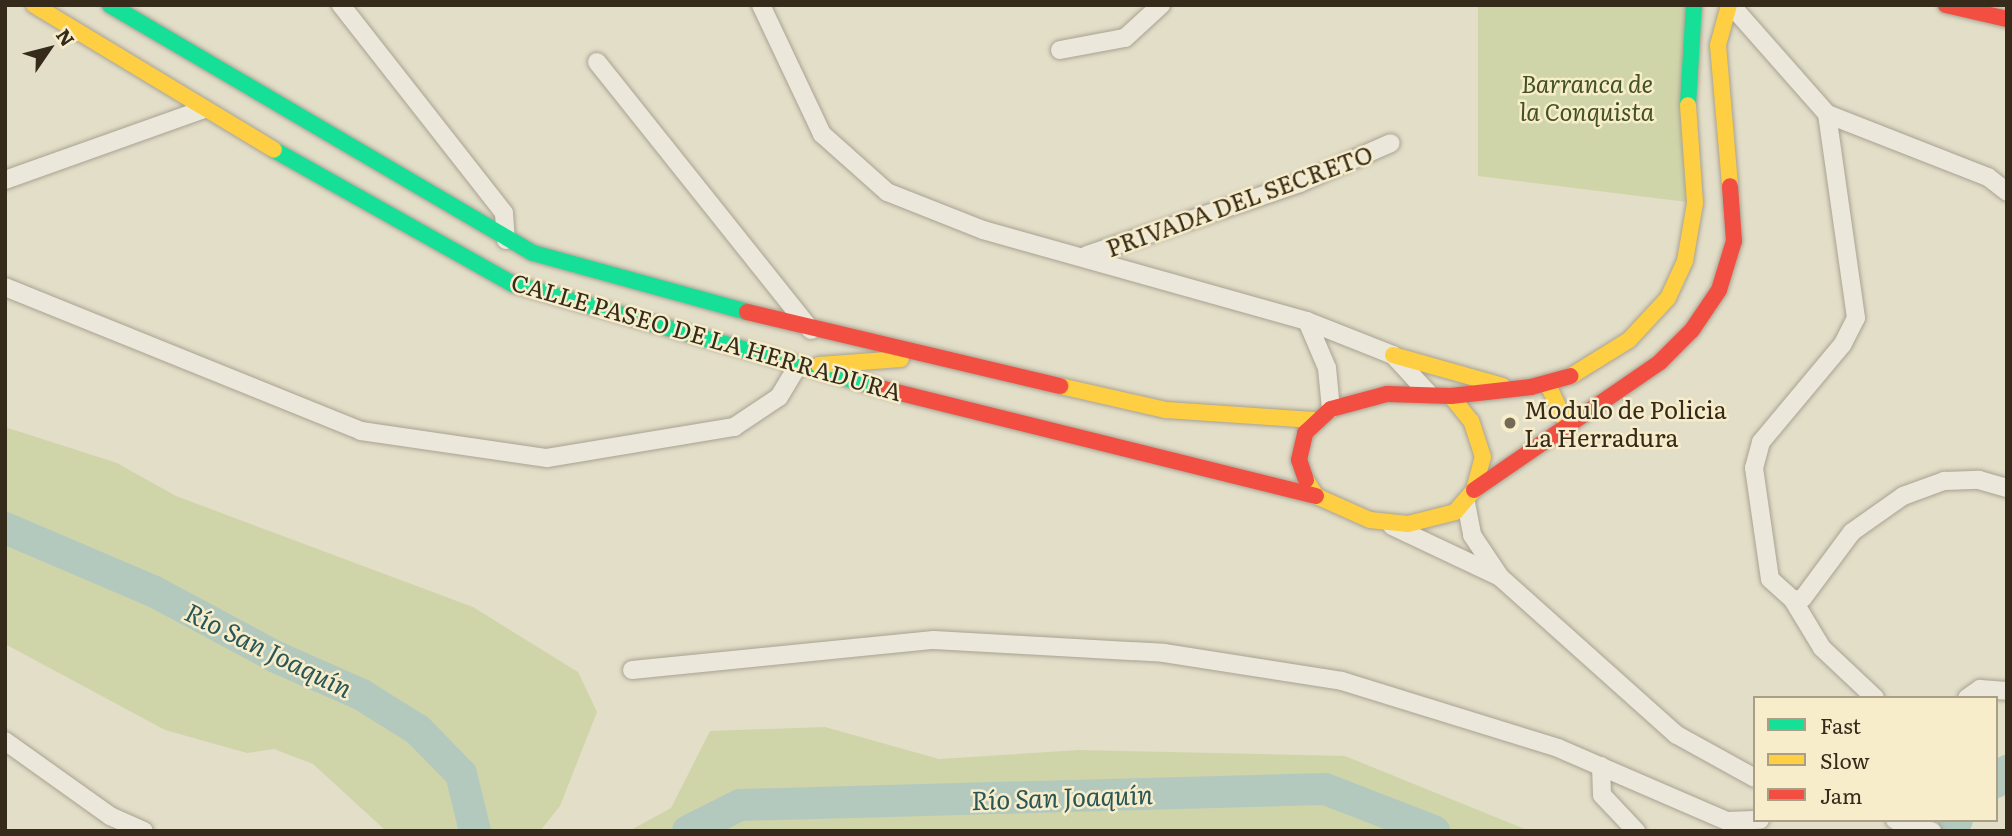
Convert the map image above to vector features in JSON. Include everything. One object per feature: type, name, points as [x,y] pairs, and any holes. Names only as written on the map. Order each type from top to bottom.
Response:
[{"type":"main road","name":"CALLE PASEO DE LA HERRADURA","points":[[34,5],[202,110],[513,284],[797,367],[1316,496]]},
{"type":"main road","name":"CALLE PASEO DE LA HERRADURA","points":[[110,5],[506,240],[533,253],[811,330],[1166,410],[1314,420]]},
{"type":"main road","points":[[1693,5],[1688,102],[1695,203],[1685,261],[1668,298],[1629,340],[1582,373],[1513,389],[1451,396],[1387,394],[1331,409],[1314,420],[1298,460],[1316,496],[1386,522],[1431,521],[1660,362],[1692,330],[1719,290],[1734,241],[1718,45],[1730,5]]},
{"type":"main road","points":[[1946,5],[2007,19]]},
{"type":"main road","points":[[1393,355],[1513,389]]},
{"type":"main road","points":[[797,367],[923,357]]},
{"type":"main road","points":[[1547,383],[1567,425]]},
{"type":"main road","points":[[1451,396],[1478,438],[1483,457],[1470,496]]},
{"type":"street","points":[[341,5],[504,213],[506,240]]},
{"type":"street","points":[[761,5],[822,134],[887,192],[983,230],[1087,256],[1307,321],[1393,355],[1429,394]]},
{"type":"street","points":[[1060,50],[1125,38],[1161,5]]},
{"type":"street","points":[[1730,5],[1827,114],[1988,177],[2007,192]]},
{"type":"street","points":[[597,62],[811,330]]},
{"type":"street","points":[[5,180],[202,110]]},
{"type":"street","points":[[1827,114],[1856,318],[1842,345],[1761,442],[1754,468],[1767,572],[1779,592],[1793,600],[1822,649],[1873,696]]},
{"type":"street","name":"PRIVADA DEL SECRETO","points":[[1087,256],[1300,183],[1391,143]]},
{"type":"street","points":[[5,286],[361,431],[548,458],[734,427],[779,397],[797,367]]},
{"type":"street","points":[[1307,321],[1327,368],[1331,409]]},
{"type":"street","points":[[1793,600],[1818,584],[1852,532],[1903,496],[1944,481],[1979,480],[2007,488]]},
{"type":"street","points":[[1470,496],[1472,535],[1500,577],[1677,735],[1753,777]]},
{"type":"street","points":[[1386,522],[1500,577]]},
{"type":"street","points":[[632,670],[934,640],[1164,653],[1342,681],[1601,766],[1727,821],[1753,820]]},
{"type":"street","points":[[1970,696],[1980,689],[2007,691]]},
{"type":"street","points":[[5,741],[110,816],[143,831]]},
{"type":"street","points":[[1601,766],[1602,795],[1636,831]]},
{"type":"street","points":[[1902,822],[1932,831]]},
{"type":"green space","name":"Barranca de la Conquista","points":[[1478,5],[1694,5],[1695,203],[1478,176]]},
{"type":"green space","points":[[5,427],[117,463],[176,496],[473,607],[578,672],[597,712],[560,806],[540,831],[386,831],[313,764],[274,749],[247,753],[165,730],[5,644]]},
{"type":"green space","points":[[825,727],[939,759],[1079,750],[1345,756],[1530,831],[629,831],[671,808],[710,731]]},
{"type":"waterway","name":"Río San Joaquín","points":[[5,528],[155,592],[276,657],[362,695],[418,730],[461,774],[475,831]]},
{"type":"waterway","name":"Río San Joaquín","points":[[1998,780],[2007,771]]},
{"type":"waterway","name":"Río San Joaquín","points":[[688,831],[740,805],[1325,789],[1434,831]]},
{"type":"traffic: fast","points":[[110,5],[533,253],[747,312]]},
{"type":"traffic: fast","points":[[1688,105],[1694,5]]},
{"type":"traffic: fast","points":[[274,150],[513,284],[884,389]]},
{"type":"traffic: slow","points":[[34,5],[274,150]]},
{"type":"traffic: slow","points":[[1729,5],[1718,45],[1730,186]]},
{"type":"traffic: slow","points":[[1571,376],[1629,340],[1668,298],[1685,261],[1695,203],[1688,105]]},
{"type":"traffic: slow","points":[[1393,355],[1503,386]]},
{"type":"traffic: slow","points":[[819,365],[901,359]]},
{"type":"traffic: slow","points":[[1547,383],[1567,425]]},
{"type":"traffic: slow","points":[[1060,386],[1166,410],[1314,420]]},
{"type":"traffic: slow","points":[[1306,480],[1316,496],[1370,520],[1408,524],[1455,512],[1474,490],[1483,457],[1471,421],[1451,396]]},
{"type":"traffic: jam","points":[[1946,5],[2007,19]]},
{"type":"traffic: jam","points":[[1474,490],[1660,362],[1692,330],[1719,290],[1734,241],[1730,186]]},
{"type":"traffic: jam","points":[[747,312],[1060,386]]},
{"type":"traffic: jam","points":[[1306,480],[1299,460],[1305,433],[1331,409],[1387,394],[1451,396],[1531,387],[1571,376]]},
{"type":"traffic: jam","points":[[884,389],[1316,496]]},
{"type":"place","name":"Modulo de Policia La Herradura","points":[[1510,423]]}]
